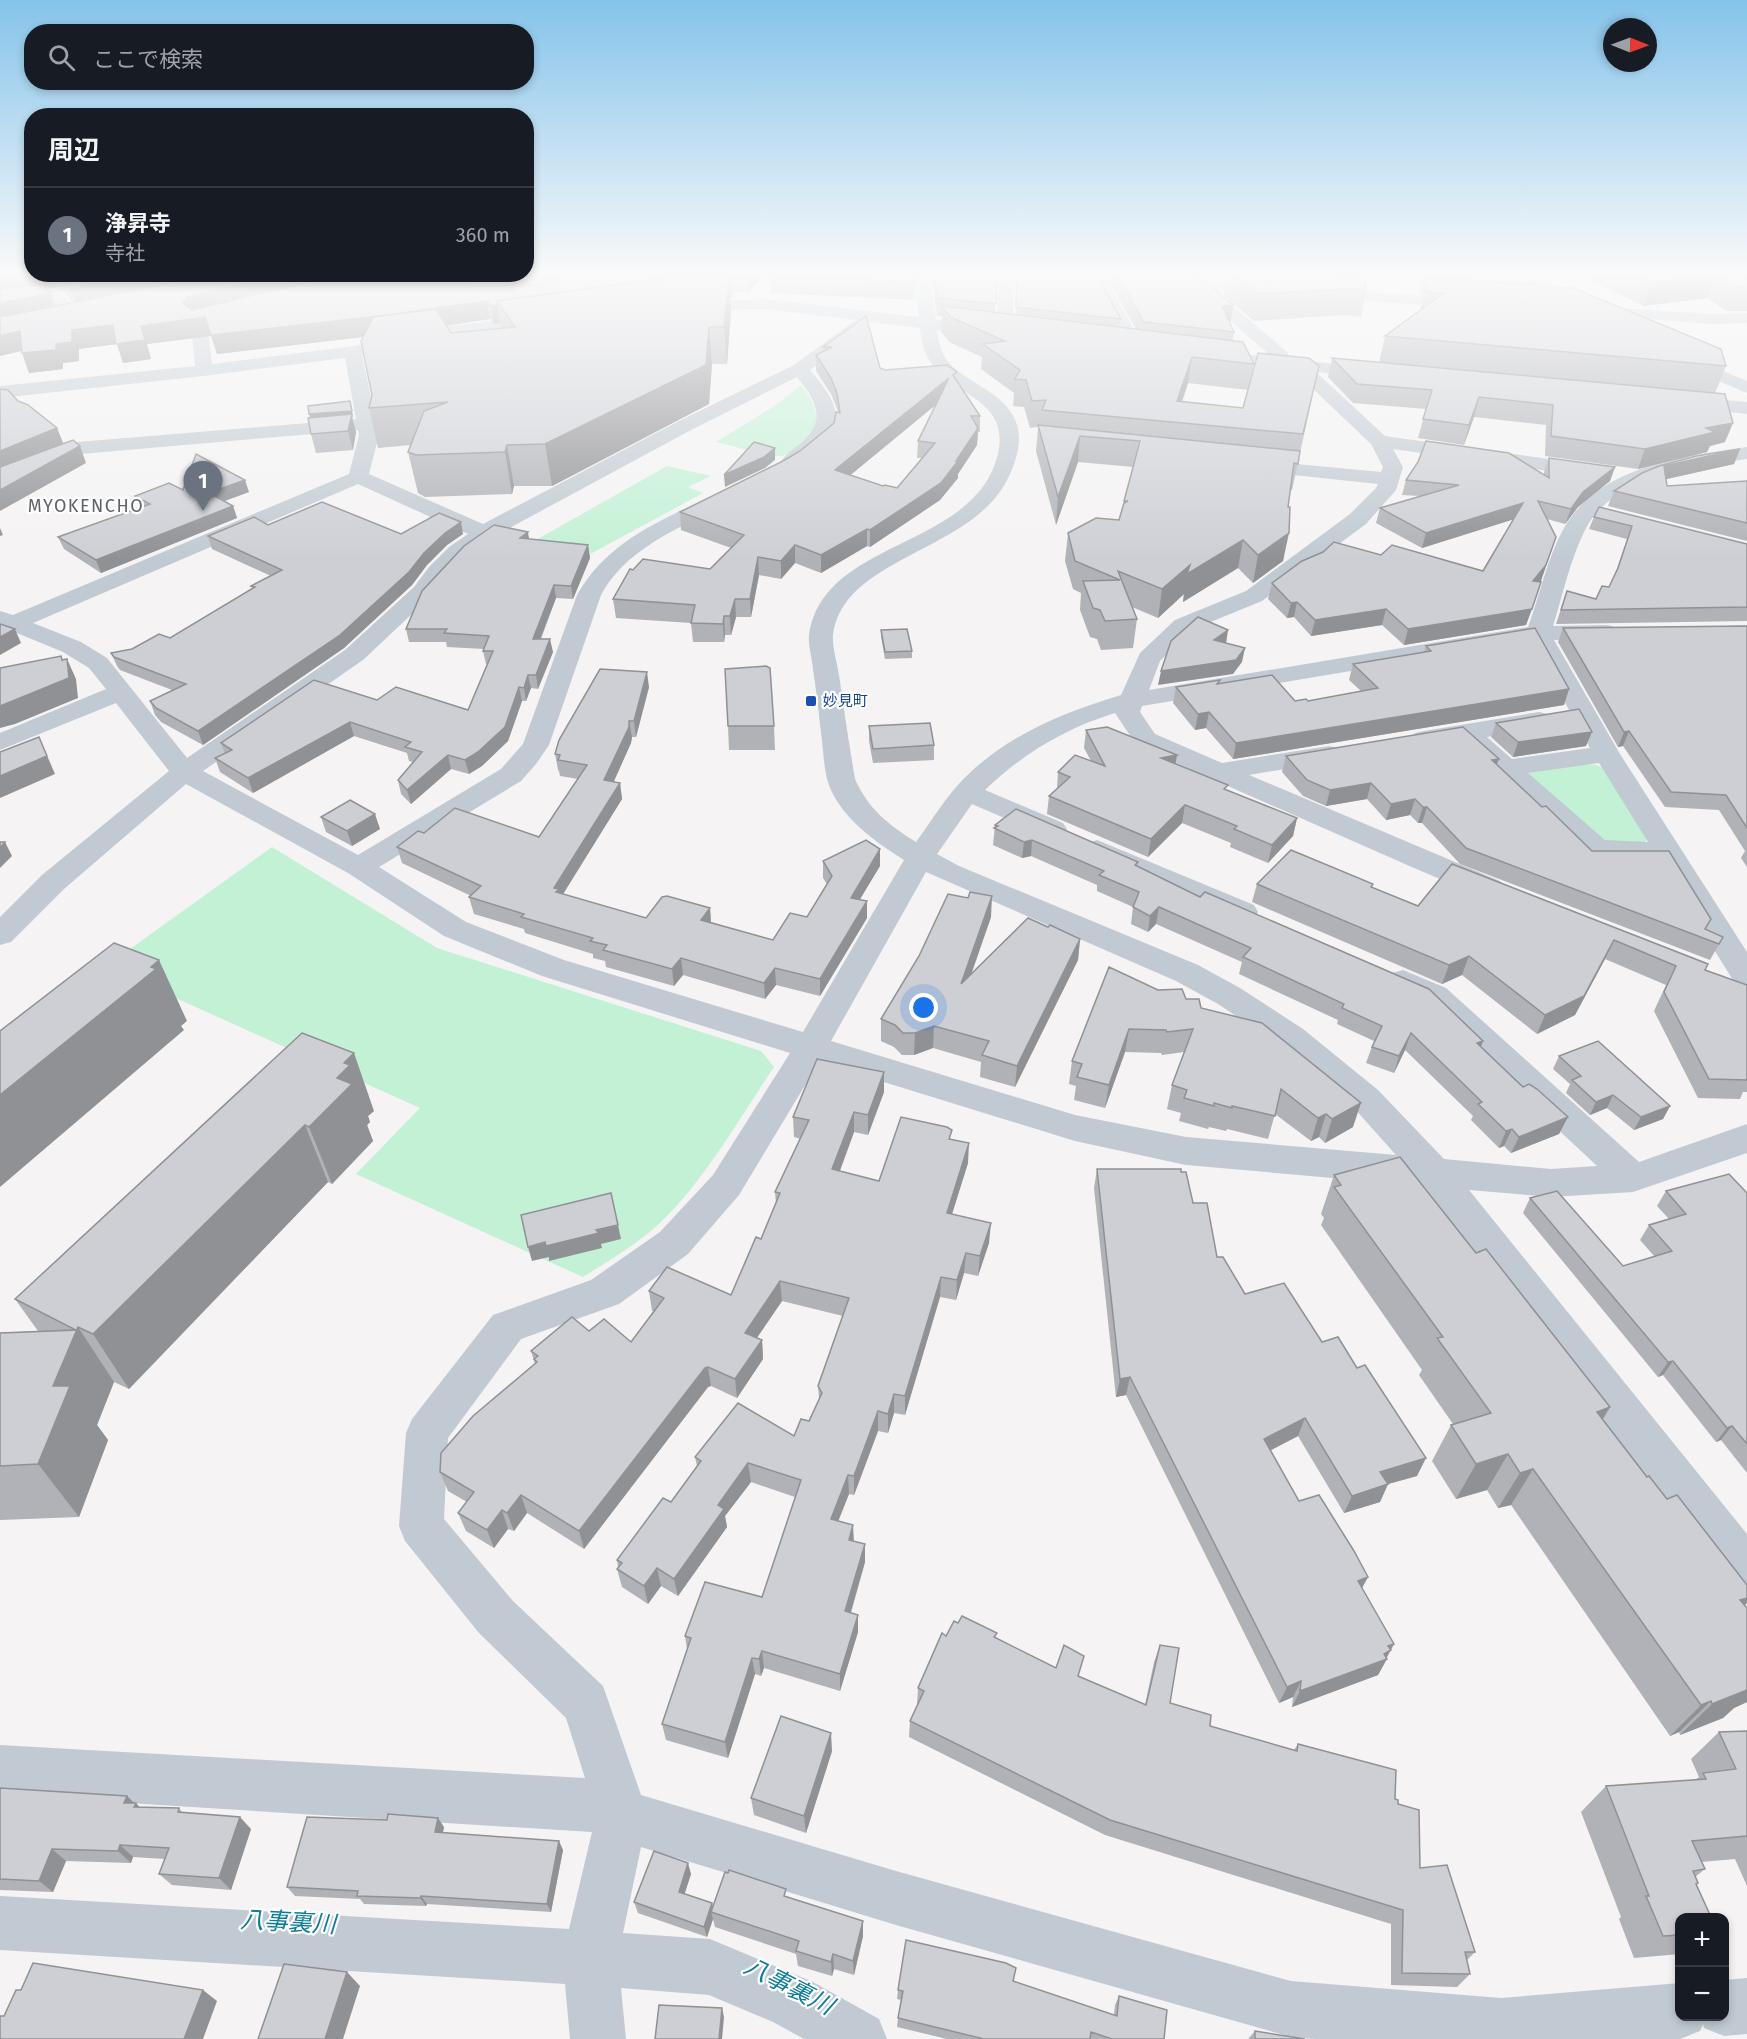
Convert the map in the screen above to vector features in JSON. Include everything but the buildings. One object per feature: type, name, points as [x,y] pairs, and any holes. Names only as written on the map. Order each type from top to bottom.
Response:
[{"type":"street","points":[[0,382],[177,368]]},
{"type":"street","points":[[0,392],[187,368]]},
{"type":"street","points":[[356,368],[369,435],[358,477]]},
{"type":"street","points":[[946,368],[993,405],[1007,423],[1010,441],[1005,462],[985,499],[945,529],[876,565],[850,584],[831,602],[823,619],[821,636],[841,779],[848,795],[877,830],[950,873],[1187,973],[1229,996],[1291,1037],[1366,1099],[1436,1174],[1747,1570]]},
{"type":"street","points":[[1298,368],[1379,441],[1393,467],[1386,490],[1358,519],[1254,596],[1183,625],[1149,658],[1127,712],[1146,740],[1424,862],[1513,897]]},
{"type":"street","points":[[1359,368],[1390,371]]},
{"type":"street","points":[[1702,368],[1747,388]]},
{"type":"street","points":[[0,935],[53,882],[184,772],[354,655],[422,592],[437,572],[457,552],[483,533],[684,426],[800,369],[818,390],[826,407],[826,427],[820,438],[773,474]]},
{"type":"street","points":[[1747,402],[1666,398],[1747,408]]},
{"type":"street","points":[[0,480],[77,448],[366,424]]},
{"type":"street","points":[[1379,441],[1639,477]]},
{"type":"street","points":[[1740,982],[1667,852],[1606,754],[1538,633],[1576,527],[1596,502],[1639,477],[1679,464],[1747,453]]},
{"type":"street","points":[[1238,464],[1389,479]]},
{"type":"street","points":[[6,621],[358,477],[483,533]]},
{"type":"street","points":[[358,867],[511,775],[536,745],[589,595],[599,574],[635,544],[735,492]]},
{"type":"street","points":[[1590,510],[1612,515]]},
{"type":"street","points":[[6,621],[72,647],[98,663],[184,772],[358,867],[455,929],[553,968],[1075,1128],[1186,1151],[1551,1183],[1633,1178],[1734,1144],[1747,1137]]},
{"type":"street","points":[[598,2039],[590,1958],[622,1815],[586,1703],[496,1617],[421,1526],[427,1433],[507,1327],[604,1292],[674,1244],[726,1185],[811,1047],[920,857],[967,792],[997,763],[1030,741],[1083,715],[1132,700],[1538,633],[1631,632]]},
{"type":"street","points":[[0,742],[121,692]]},
{"type":"street","points":[[1395,743],[1582,712]]},
{"type":"street","points":[[1466,732],[1584,839],[1598,849],[1667,852]]},
{"type":"street","points":[[1218,772],[1348,751]]},
{"type":"street","points":[[1508,768],[1606,754]]},
{"type":"street","points":[[967,792],[1272,924]]},
{"type":"street","points":[[1381,972],[1435,996],[1633,1178]]},
{"type":"street","points":[[0,1770],[586,1804],[907,1901],[1291,2009],[1501,2026],[1675,2011]]},
{"type":"street","points":[[0,1923],[710,1967],[793,2002],[859,2039]]},
{"type":"street","points":[[1729,2007],[1747,2006]]},
{"type":"green space","points":[[801,385],[812,402],[817,418],[813,434],[798,448],[785,455],[775,456],[716,442],[776,405]]},
{"type":"green space","points":[[667,466],[711,476],[688,487],[703,493],[592,553],[536,540]]},
{"type":"green space","points":[[1584,764],[1606,769],[1647,840],[1642,845],[1609,844],[1519,772]]},
{"type":"green space","points":[[272,847],[437,948],[761,1051],[774,1067],[722,1147],[678,1204],[644,1237],[583,1277],[356,1174],[420,1108],[138,981],[130,949]]},
{"type":"place","name":"浄昇寺","points":[[203,511]]},
{"type":"place","name":"妙見町","points":[[811,701]]},
{"type":"district","name":"MYOKENCHO","points":[[86,506]]},
{"type":"water label","name":"八事裏川","points":[[288,1922]]},
{"type":"water label","name":"八事裏川","points":[[789,1986]]}]
